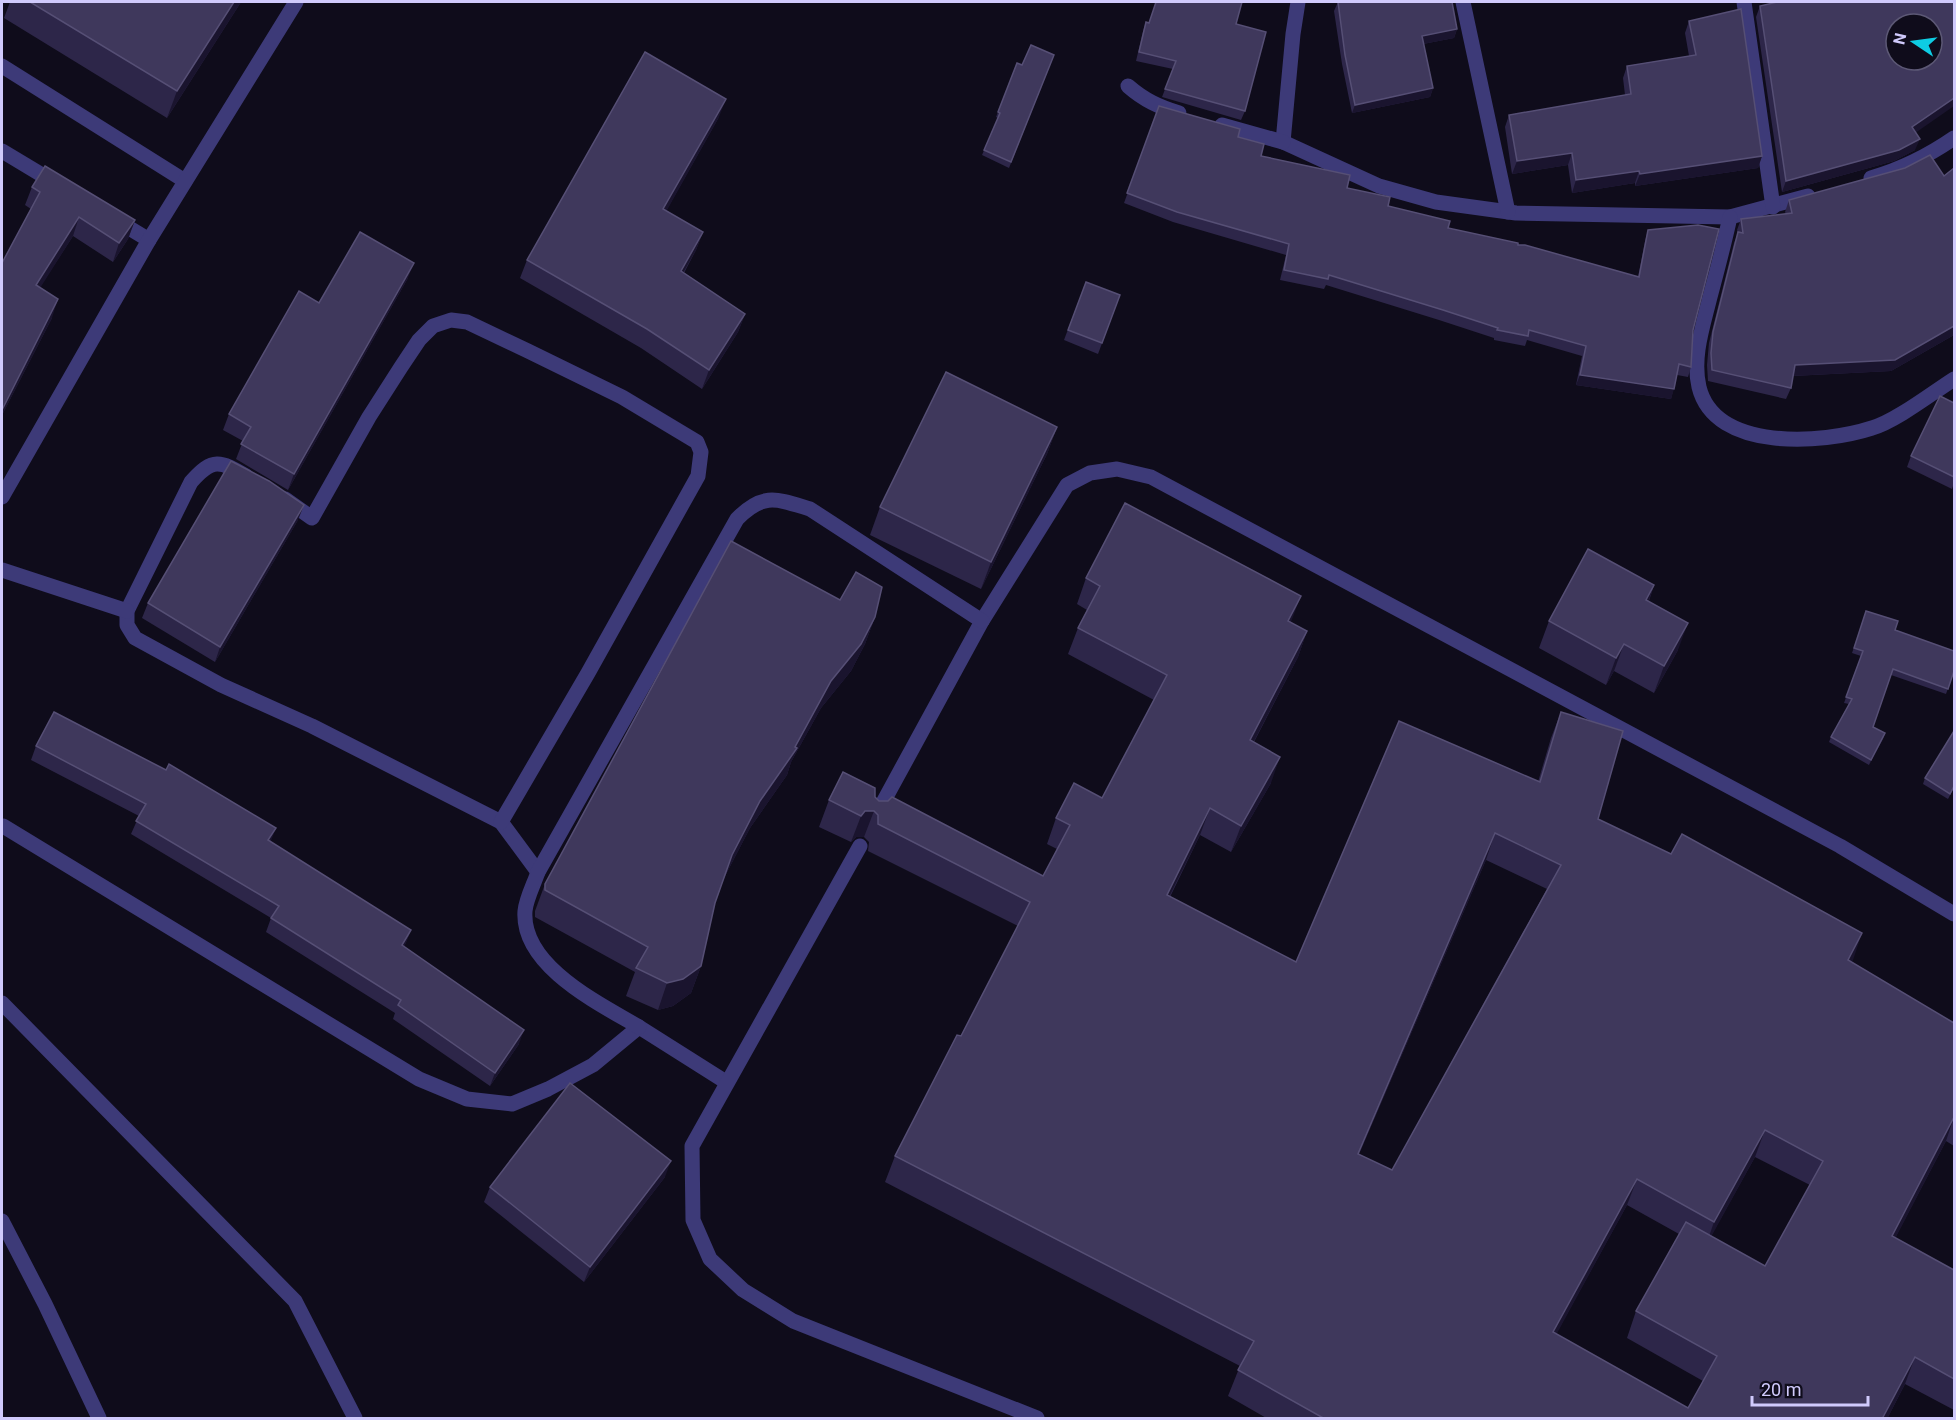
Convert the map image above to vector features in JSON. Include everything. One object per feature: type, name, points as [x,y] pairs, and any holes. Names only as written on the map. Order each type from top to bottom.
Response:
[{"type":"street","points":[[2,497],[149,240],[296,2]]},
{"type":"street","points":[[1283,142],[1298,2]]},
{"type":"street","points":[[1463,2],[1508,212]]},
{"type":"street","points":[[1744,2],[1773,207]]},
{"type":"street","points":[[2,66],[185,181]]},
{"type":"street","points":[[1128,86],[1142,98],[1160,107],[1283,142],[1379,186],[1436,202],[1508,212],[1730,217],[1824,192]]},
{"type":"street","points":[[1854,183],[1898,170],[1934,152],[1954,138]]},
{"type":"street","points":[[2,151],[70,193]]},
{"type":"street","points":[[100,210],[149,240]]},
{"type":"street","points":[[1730,217],[1697,350],[1699,386],[1706,407],[1715,417],[1730,426],[1756,434],[1802,440],[1837,437],[1874,428],[1954,379]]},
{"type":"street","points":[[501,822],[588,673],[698,476],[701,453],[697,442],[622,397],[467,322],[451,320],[433,326],[419,340],[400,367],[312,518],[265,486],[224,464],[212,465],[200,471],[191,482],[127,611],[127,625],[135,638],[221,685],[312,726],[501,822],[538,872]]},
{"type":"street","points":[[874,819],[982,621],[1067,485],[1090,473],[1117,469],[1151,477],[1840,846],[1954,914]]},
{"type":"street","points":[[726,1082],[591,999],[545,963],[531,940],[526,926],[525,910],[538,872],[737,519],[761,500],[778,499],[810,509],[982,621]]},
{"type":"street","points":[[2,570],[127,611]]},
{"type":"street","points":[[3,826],[419,1079],[467,1099],[512,1104],[530,1097],[593,1065],[639,1027]]},
{"type":"street","points":[[860,846],[692,1146],[693,1220],[710,1259],[743,1290],[794,1321],[1037,1419]]},
{"type":"street","points":[[2,1003],[295,1301],[355,1419]]},
{"type":"street","points":[[2,1221],[45,1304],[99,1419]]},
{"type":"building","points":[[30,2],[234,2],[177,91]]},
{"type":"building","points":[[1156,2],[1242,2],[1236,24],[1266,32],[1245,111],[1165,89],[1176,61],[1139,52],[1146,22],[1149,23]]},
{"type":"building","points":[[1338,2],[1452,2],[1457,29],[1422,36],[1433,88],[1355,105]]},
{"type":"building","points":[[1777,2],[1954,2],[1954,98],[1912,127],[1920,139],[1899,150],[1786,181],[1760,6]]},
{"type":"building","points":[[1741,9],[1762,156],[1640,174],[1639,171],[1576,180],[1572,153],[1517,161],[1509,115],[1631,94],[1627,66],[1696,55],[1689,21]]},
{"type":"building","points":[[1031,45],[1054,55],[1011,162],[984,150],[1000,113],[998,112],[1017,63],[1022,65]]},
{"type":"building","points":[[645,52],[726,99],[663,209],[703,232],[681,271],[745,314],[709,370],[647,329],[527,260]]},
{"type":"building","points":[[1159,106],[1240,129],[1238,137],[1264,144],[1261,156],[1350,175],[1347,188],[1390,197],[1388,206],[1450,221],[1448,228],[1518,243],[1518,245],[1639,277],[1648,230],[1698,225],[1719,229],[1693,330],[1691,367],[1679,364],[1674,389],[1580,375],[1586,346],[1529,330],[1528,336],[1497,330],[1498,328],[1329,275],[1328,279],[1284,270],[1289,244],[1177,212],[1127,193]]},
{"type":"building","points":[[1930,155],[1944,176],[1954,168],[1954,326],[1895,360],[1795,365],[1791,388],[1712,370],[1713,332],[1738,232],[1743,233],[1741,219],[1792,213],[1789,200],[1905,168]]},
{"type":"building","points":[[45,166],[135,220],[119,243],[79,217],[36,285],[58,299],[2,410],[2,263],[40,192],[32,187]]},
{"type":"building","points":[[360,232],[414,263],[294,474],[241,444],[251,427],[229,414],[299,291],[319,303]]},
{"type":"building","points":[[1086,282],[1120,295],[1102,343],[1068,330]]},
{"type":"building","points":[[946,372],[1057,427],[991,562],[880,507]]},
{"type":"building","points":[[1940,396],[1954,403],[1954,477],[1911,456]]},
{"type":"building","points":[[231,461],[269,481],[304,505],[220,647],[148,603]]},
{"type":"building","points":[[1125,503],[1301,596],[1288,621],[1307,631],[1250,740],[1280,757],[1241,826],[1210,808],[1167,895],[1296,962],[1399,721],[1540,782],[1561,712],[1623,731],[1598,819],[1671,854],[1682,834],[1862,933],[1848,960],[1954,1023],[1954,1117],[1892,1236],[1954,1270],[1954,1379],[1915,1357],[1882,1419],[1325,1419],[1238,1370],[1254,1341],[895,1156],[957,1035],[961,1036],[1030,902],[878,824],[878,815],[874,811],[865,811],[861,816],[829,800],[843,772],[875,788],[875,797],[879,801],[888,801],[892,797],[1043,876],[1070,825],[1056,818],[1074,783],[1102,798],[1167,675],[1078,628],[1100,586],[1086,578]],"holes":[[[1495,833],[1561,865],[1392,1170],[1358,1154]],[[1765,1130],[1823,1161],[1765,1266],[1686,1222],[1636,1311],[1717,1356],[1688,1408],[1553,1332],[1637,1179],[1714,1222]]]},
{"type":"building","points":[[731,541],[840,600],[856,572],[882,587],[875,617],[861,644],[831,681],[795,747],[797,748],[760,801],[732,855],[715,903],[701,966],[683,979],[667,983],[636,968],[648,947],[545,890],[545,884]]},
{"type":"building","points":[[1588,549],[1654,585],[1646,600],[1688,623],[1664,666],[1624,644],[1616,658],[1549,621]]},
{"type":"building","points":[[1866,611],[1898,621],[1895,630],[1954,651],[1954,671],[1948,689],[1893,669],[1873,727],[1885,733],[1871,760],[1831,737],[1852,699],[1846,697],[1863,651],[1854,648]]},
{"type":"building","points":[[54,712],[166,770],[169,764],[276,828],[268,840],[411,930],[402,945],[524,1030],[495,1073],[398,1005],[401,1000],[271,918],[279,906],[136,821],[146,804],[36,746]]},
{"type":"building","points":[[1954,731],[1954,786],[1950,794],[1925,778]]},
{"type":"building","points":[[570,1083],[671,1161],[590,1267],[490,1187]]}]
